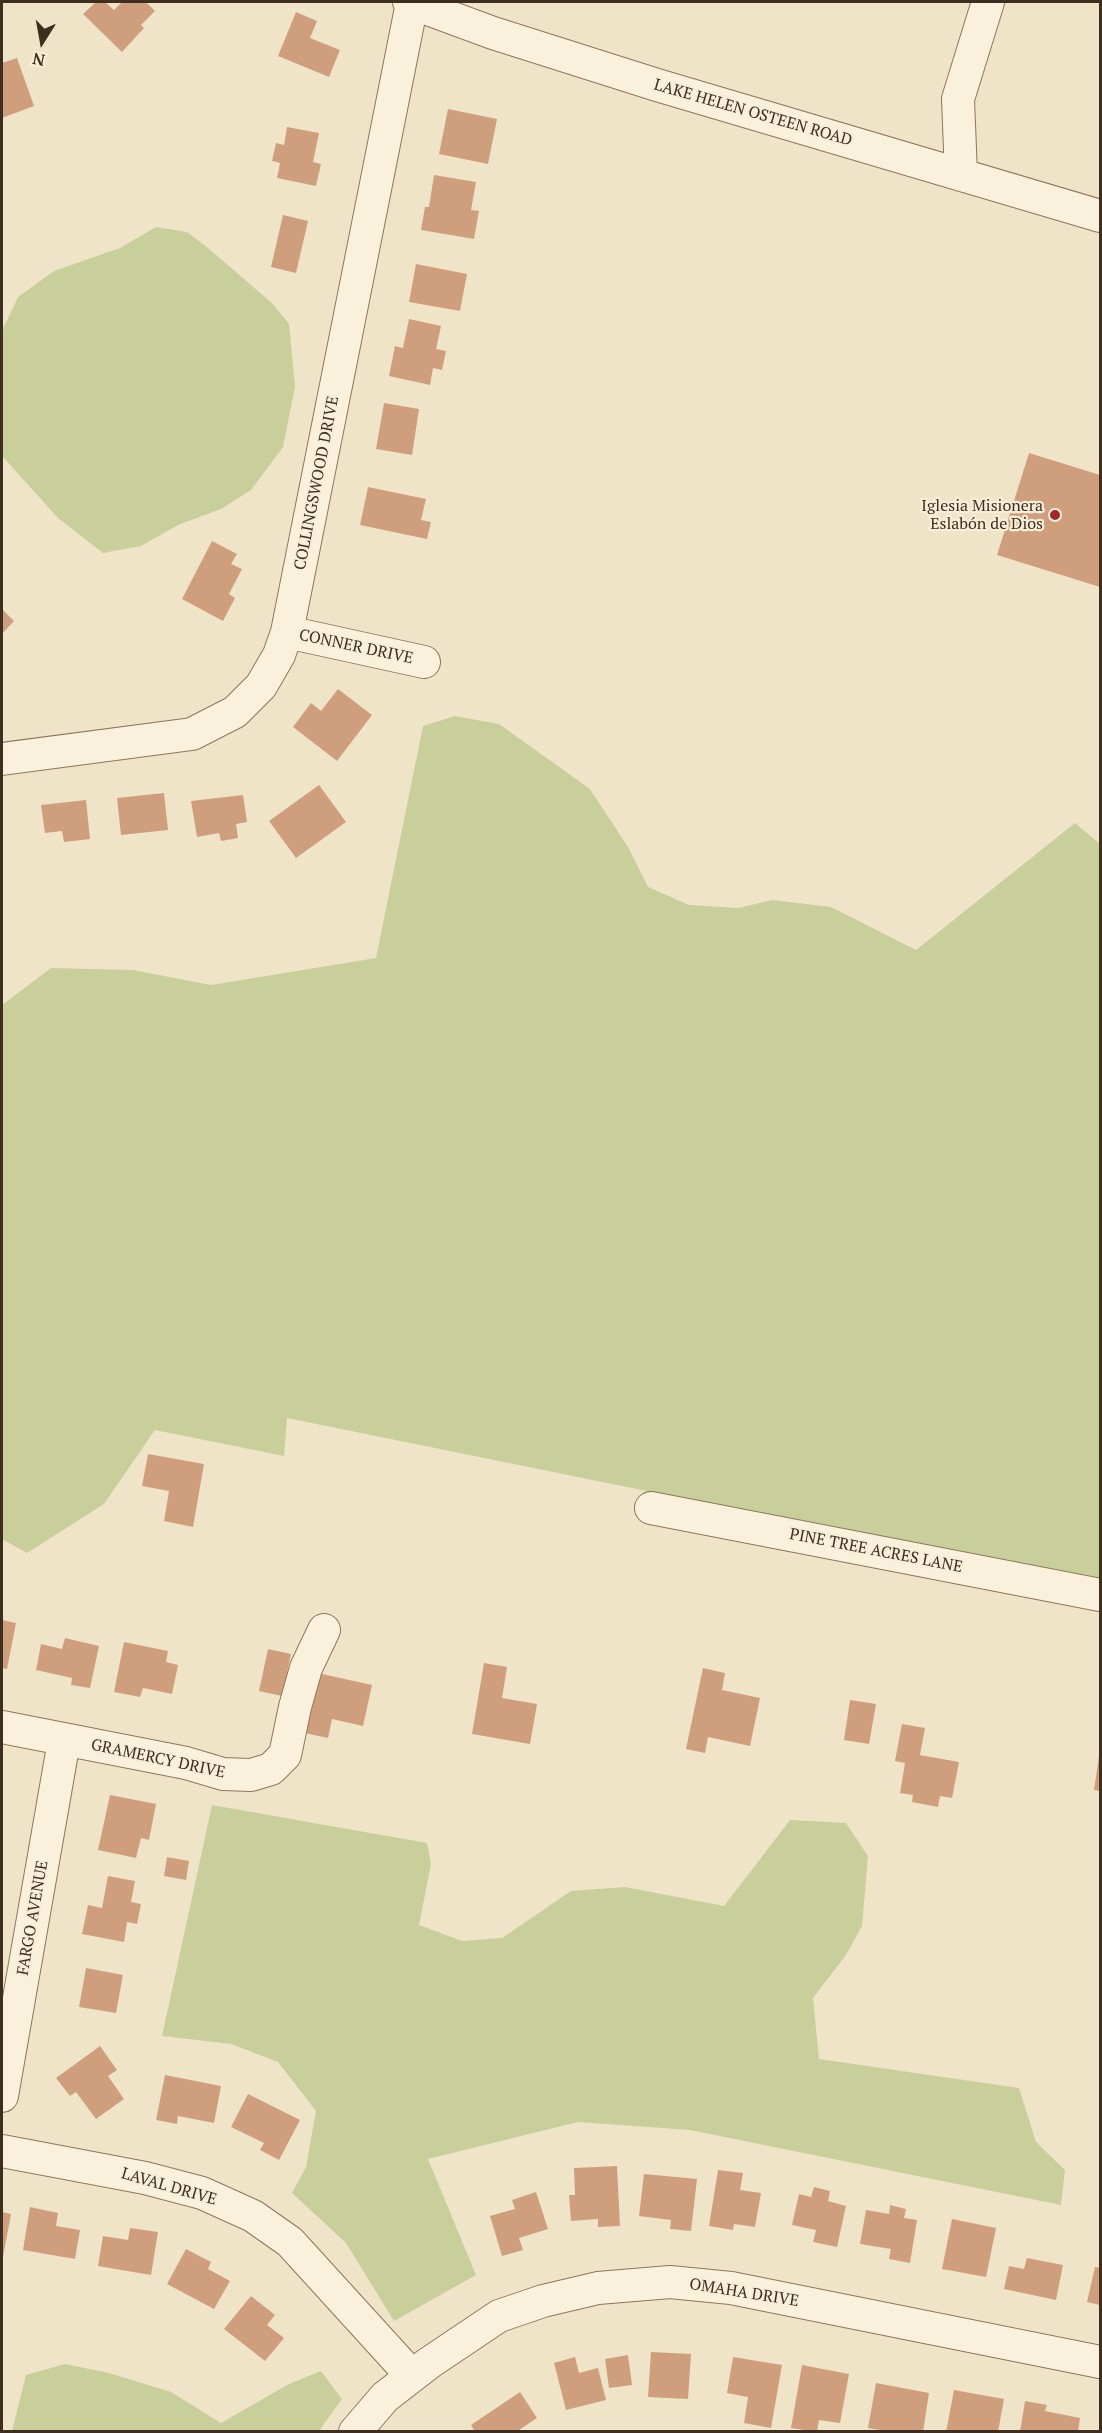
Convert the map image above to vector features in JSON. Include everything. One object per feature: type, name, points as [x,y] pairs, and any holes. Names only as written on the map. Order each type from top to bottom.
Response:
[{"type":"street","name":"LAKE HELEN OSTEEN ROAD","points":[[411,2],[493,33],[657,85],[1101,216]]},
{"type":"street","name":"COLLINGSWOOD DRIVE","points":[[2,759],[192,734],[235,712],[261,686],[279,655],[287,632],[411,2]]},
{"type":"street","points":[[961,175],[958,99],[988,2]]},
{"type":"street","name":"CONNER DRIVE","points":[[287,632],[424,662]]},
{"type":"street","name":"PINE TREE ACRES LANE","points":[[651,1508],[1101,1595]]},
{"type":"street","name":"GRAMERCY DRIVE","points":[[2,1727],[64,1741],[186,1763],[223,1774],[250,1775],[271,1769],[285,1755],[306,1668],[324,1630]]},
{"type":"street","name":"FARGO AVENUE","points":[[2,2096],[64,1741]]},
{"type":"street","name":"LAVAL DRIVE","points":[[2,2151],[146,2178],[202,2193],[253,2216],[290,2242],[412,2376]]},
{"type":"street","name":"OMAHA DRIVE","points":[[355,2432],[385,2397],[499,2316],[543,2301],[598,2288],[670,2282],[731,2288],[1101,2362]]},
{"type":"green space","points":[[156,227],[187,232],[273,304],[289,324],[295,387],[283,447],[251,490],[221,509],[178,525],[141,546],[103,553],[58,518],[2,456],[2,331],[18,297],[54,271],[120,248]]},
{"type":"green space","points":[[455,716],[499,724],[590,789],[628,847],[648,887],[689,905],[738,908],[772,900],[831,907],[916,950],[1075,823],[1100,844],[1100,1583],[287,1418],[284,1456],[155,1430],[104,1504],[27,1553],[2,1539],[2,1005],[51,968],[133,970],[211,985],[376,958],[423,726]]},
{"type":"green space","points":[[212,1805],[427,1843],[431,1864],[419,1925],[462,1941],[502,1938],[571,1891],[625,1887],[724,1906],[790,1820],[846,1823],[868,1856],[862,1926],[846,1955],[813,1998],[819,2059],[1019,2088],[1036,2142],[1065,2170],[1061,2205],[690,2130],[578,2122],[428,2159],[476,2275],[394,2321],[346,2243],[292,2193],[306,2167],[316,2111],[278,2062],[231,2044],[162,2036]]},
{"type":"green space","points":[[65,2364],[109,2373],[171,2392],[221,2423],[289,2384],[321,2371],[342,2399],[319,2431],[12,2431],[26,2375]]},
{"type":"building","points":[[96,2],[105,2],[114,10],[122,2],[146,2],[155,11],[141,25],[144,28],[122,52],[83,14]]},
{"type":"building","points":[[296,12],[317,21],[310,38],[340,50],[329,77],[278,56]]},
{"type":"building","points":[[17,58],[34,106],[2,118],[2,63]]},
{"type":"building","points":[[448,109],[497,119],[488,164],[439,154]]},
{"type":"building","points":[[287,127],[319,133],[313,162],[321,164],[316,186],[277,178],[280,163],[272,161],[276,143],[284,145]]},
{"type":"building","points":[[434,175],[476,182],[471,210],[479,211],[474,239],[421,230],[425,207],[429,207]]},
{"type":"building","points":[[283,215],[308,221],[296,273],[271,267]]},
{"type":"building","points":[[416,264],[467,274],[460,311],[409,302]]},
{"type":"building","points":[[409,319],[441,326],[436,349],[446,351],[442,370],[433,368],[430,385],[389,376],[395,346],[403,348]]},
{"type":"building","points":[[384,403],[419,409],[412,455],[376,449]]},
{"type":"building","name":"Iglesia Misionera Eslabón de Dios","points":[[1029,453],[1100,475],[1100,587],[997,555]]},
{"type":"building","points":[[368,487],[426,499],[421,520],[431,522],[427,539],[360,525]]},
{"type":"building","points":[[212,541],[237,554],[231,564],[242,569],[229,594],[235,598],[223,621],[182,599]]},
{"type":"building","points":[[2,609],[14,621],[2,634]]},
{"type":"building","points":[[338,689],[372,715],[337,761],[293,727],[311,703],[321,711]]},
{"type":"building","points":[[319,785],[346,822],[296,858],[269,821]]},
{"type":"building","points":[[164,793],[168,830],[121,835],[117,798]]},
{"type":"building","points":[[243,795],[247,822],[236,824],[238,838],[221,841],[219,833],[197,837],[191,801]]},
{"type":"building","points":[[86,800],[90,839],[64,842],[62,831],[45,833],[41,805]]},
{"type":"building","points":[[148,1454],[204,1464],[193,1527],[164,1521],[169,1491],[142,1486]]},
{"type":"building","points":[[2,1620],[16,1623],[7,1669],[2,1668]]},
{"type":"building","points":[[65,1638],[99,1646],[90,1688],[71,1685],[72,1678],[36,1670],[41,1644],[62,1649]]},
{"type":"building","points":[[124,1642],[168,1651],[166,1662],[178,1665],[172,1694],[143,1688],[140,1697],[114,1692]]},
{"type":"building","points":[[268,1649],[291,1654],[282,1696],[259,1691]]},
{"type":"building","points":[[484,1663],[507,1667],[502,1698],[537,1704],[530,1744],[472,1734]]},
{"type":"building","points":[[703,1668],[725,1673],[722,1690],[760,1698],[750,1746],[708,1737],[705,1753],[686,1749]]},
{"type":"building","points":[[313,1672],[372,1685],[363,1726],[332,1719],[328,1738],[300,1732]]},
{"type":"building","points":[[850,1700],[876,1704],[869,1744],[844,1740]]},
{"type":"building","points":[[902,1724],[925,1728],[920,1755],[959,1762],[952,1798],[940,1796],[938,1807],[912,1802],[913,1795],[900,1793],[905,1763],[895,1761]]},
{"type":"building","points":[[1100,1756],[1100,1791],[1094,1790]]},
{"type":"building","points":[[110,1795],[156,1804],[149,1840],[141,1838],[136,1858],[98,1850]]},
{"type":"building","points":[[167,1857],[189,1861],[186,1880],[164,1876]]},
{"type":"building","points":[[108,1876],[135,1881],[131,1902],[141,1904],[137,1924],[127,1922],[124,1942],[82,1934],[88,1905],[102,1908]]},
{"type":"building","points":[[86,1968],[123,1975],[116,2013],[79,2007]]},
{"type":"building","points":[[100,2046],[117,2070],[108,2076],[124,2099],[96,2119],[76,2092],[70,2096],[56,2078]]},
{"type":"building","points":[[165,2075],[221,2086],[214,2123],[178,2116],[177,2124],[156,2120]]},
{"type":"building","points":[[248,2094],[300,2120],[279,2160],[260,2150],[264,2143],[231,2127]]},
{"type":"building","points":[[617,2166],[620,2226],[598,2227],[598,2219],[571,2221],[569,2195],[575,2195],[574,2168]]},
{"type":"building","points":[[718,2170],[743,2173],[740,2190],[761,2193],[755,2227],[734,2224],[733,2230],[709,2226]]},
{"type":"building","points":[[644,2174],[697,2179],[691,2231],[670,2229],[671,2220],[639,2216]]},
{"type":"building","points":[[814,2187],[830,2191],[828,2201],[846,2206],[837,2247],[813,2242],[816,2230],[792,2225],[799,2194],[811,2197]]},
{"type":"building","points":[[536,2192],[548,2229],[519,2238],[523,2250],[502,2256],[490,2216],[515,2209],[512,2200]]},
{"type":"building","points":[[890,2205],[906,2209],[904,2218],[917,2220],[910,2263],[889,2259],[891,2249],[860,2244],[866,2210],[889,2214]]},
{"type":"building","points":[[30,2207],[58,2213],[56,2226],[80,2230],[75,2259],[23,2250]]},
{"type":"building","points":[[2,2212],[11,2214],[3,2257],[2,2257]]},
{"type":"building","points":[[952,2219],[996,2228],[986,2277],[942,2269]]},
{"type":"building","points":[[130,2228],[158,2232],[151,2275],[98,2266],[103,2236],[128,2240]]},
{"type":"building","points":[[186,2249],[211,2262],[208,2269],[230,2281],[214,2309],[167,2284]]},
{"type":"building","points":[[1027,2258],[1063,2265],[1056,2300],[1004,2289],[1009,2266],[1024,2269]]},
{"type":"building","points":[[1095,2267],[1100,2268],[1100,2305],[1087,2302]]},
{"type":"building","points":[[251,2296],[275,2315],[267,2325],[284,2338],[265,2361],[224,2329]]},
{"type":"building","points":[[651,2352],[691,2354],[688,2399],[648,2397]]},
{"type":"building","points":[[628,2355],[632,2385],[609,2388],[605,2359]]},
{"type":"building","points":[[575,2357],[579,2373],[598,2368],[606,2400],[566,2410],[554,2363]]},
{"type":"building","points":[[733,2357],[782,2365],[771,2428],[744,2423],[748,2397],[727,2393]]},
{"type":"building","points":[[802,2365],[849,2374],[840,2423],[819,2420],[817,2432],[791,2428]]},
{"type":"building","points":[[876,2383],[929,2393],[923,2432],[891,2432],[868,2428]]},
{"type":"building","points":[[954,2390],[1004,2399],[998,2432],[946,2432]]},
{"type":"building","points":[[520,2392],[537,2418],[516,2432],[475,2432],[471,2425]]},
{"type":"building","points":[[1025,2401],[1047,2405],[1045,2411],[1080,2418],[1078,2432],[1020,2432]]},
{"type":"place","name":"Iglesia Misionera Eslabón de Dios","points":[[1055,515]]}]
